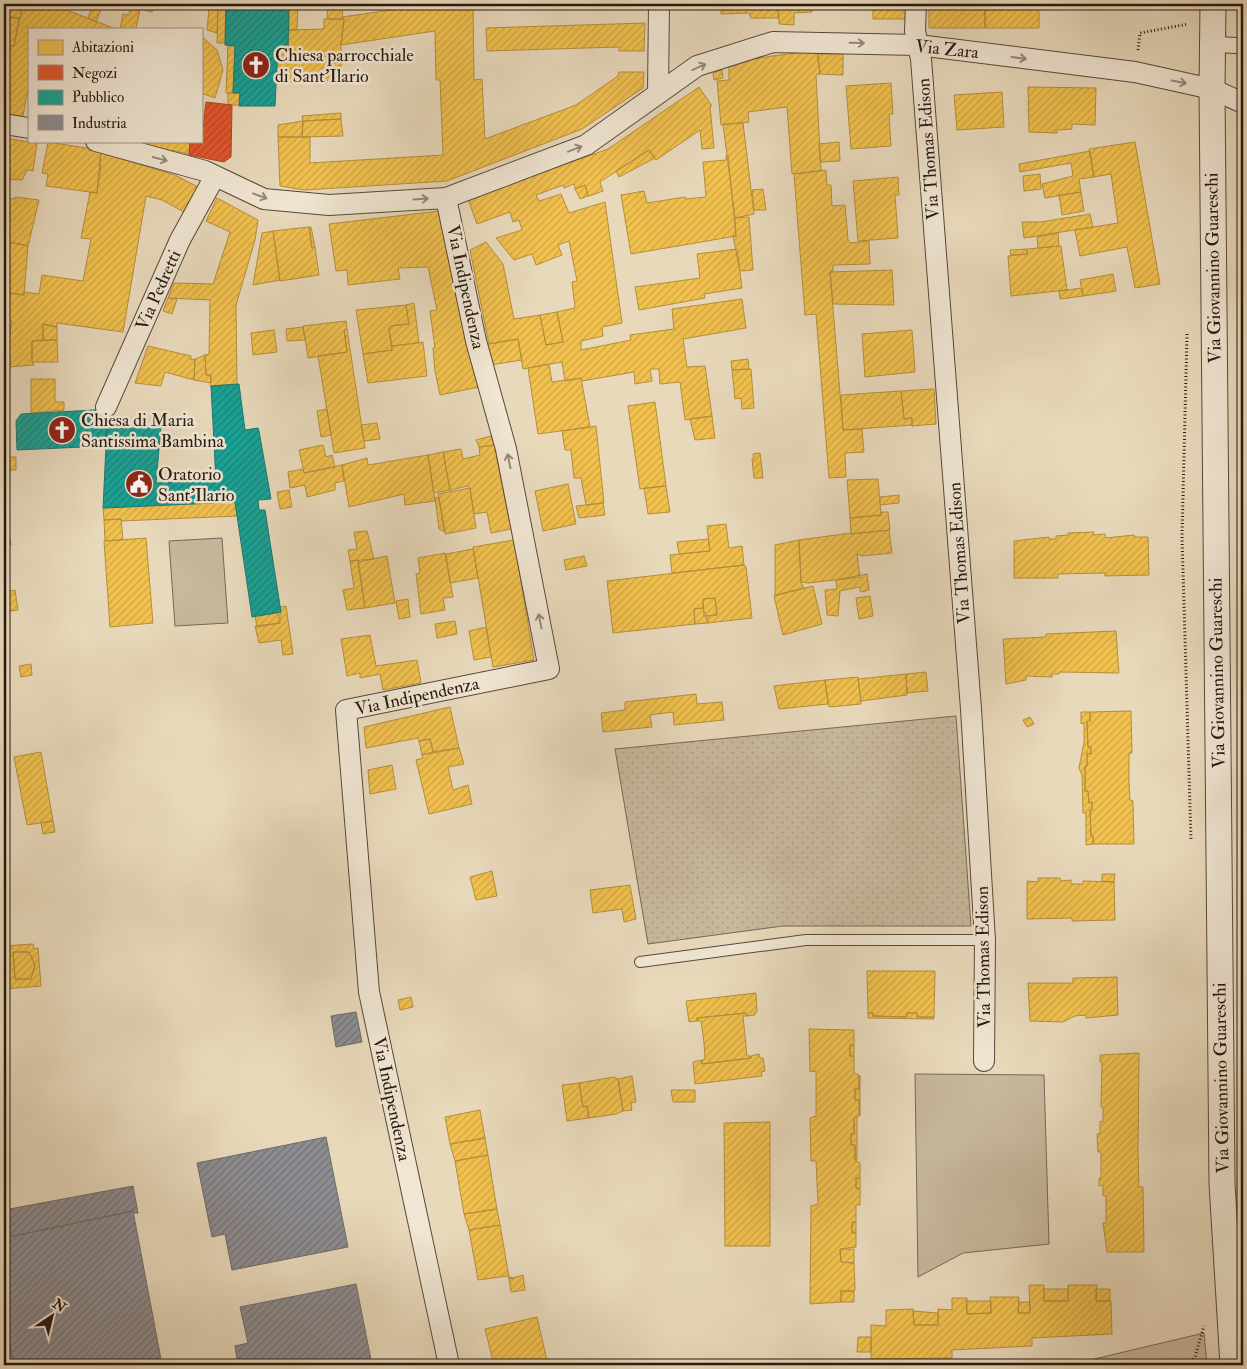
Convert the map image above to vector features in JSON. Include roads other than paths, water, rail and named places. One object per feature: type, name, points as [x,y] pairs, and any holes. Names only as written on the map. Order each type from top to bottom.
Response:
[{"type":"street","points":[[658,93],[659,4]]},
{"type":"street","name":"Via Thomas Edison","points":[[916,4],[915,31],[922,59],[971,709],[984,940],[984,1061]]},
{"type":"street","name":"Via Giovannino Guareschi","points":[[1213,4],[1212,89],[1222,1184],[1230,1358]]},
{"type":"street","name":"Via Zara","points":[[99,142],[215,176],[264,199],[329,205],[446,198],[586,145],[697,66],[774,42],[918,45],[1135,72],[1212,89],[1243,102]]},
{"type":"street","points":[[1212,44],[1243,46]]},
{"type":"street","points":[[4,124],[28,128]]},
{"type":"street","name":"Via Pedretti","points":[[106,407],[180,240],[215,176]]},
{"type":"street","name":"Via Indipendenza","points":[[446,198],[476,341],[506,449],[549,669],[346,710],[369,992],[449,1365]]},
{"type":"street","points":[[1222,1184],[1243,1217]]},
{"type":"lane","points":[[640,962],[806,940],[984,940]]},
{"type":"place","name":"Chiesa parrocchiale di Sant'Ilario","points":[[256,65]]},
{"type":"place","name":"Chiesa di Maria Santissima Bambina","points":[[62,430]]},
{"type":"place","name":"Oratorio Sant'Ilario","points":[[139,484]]}]
